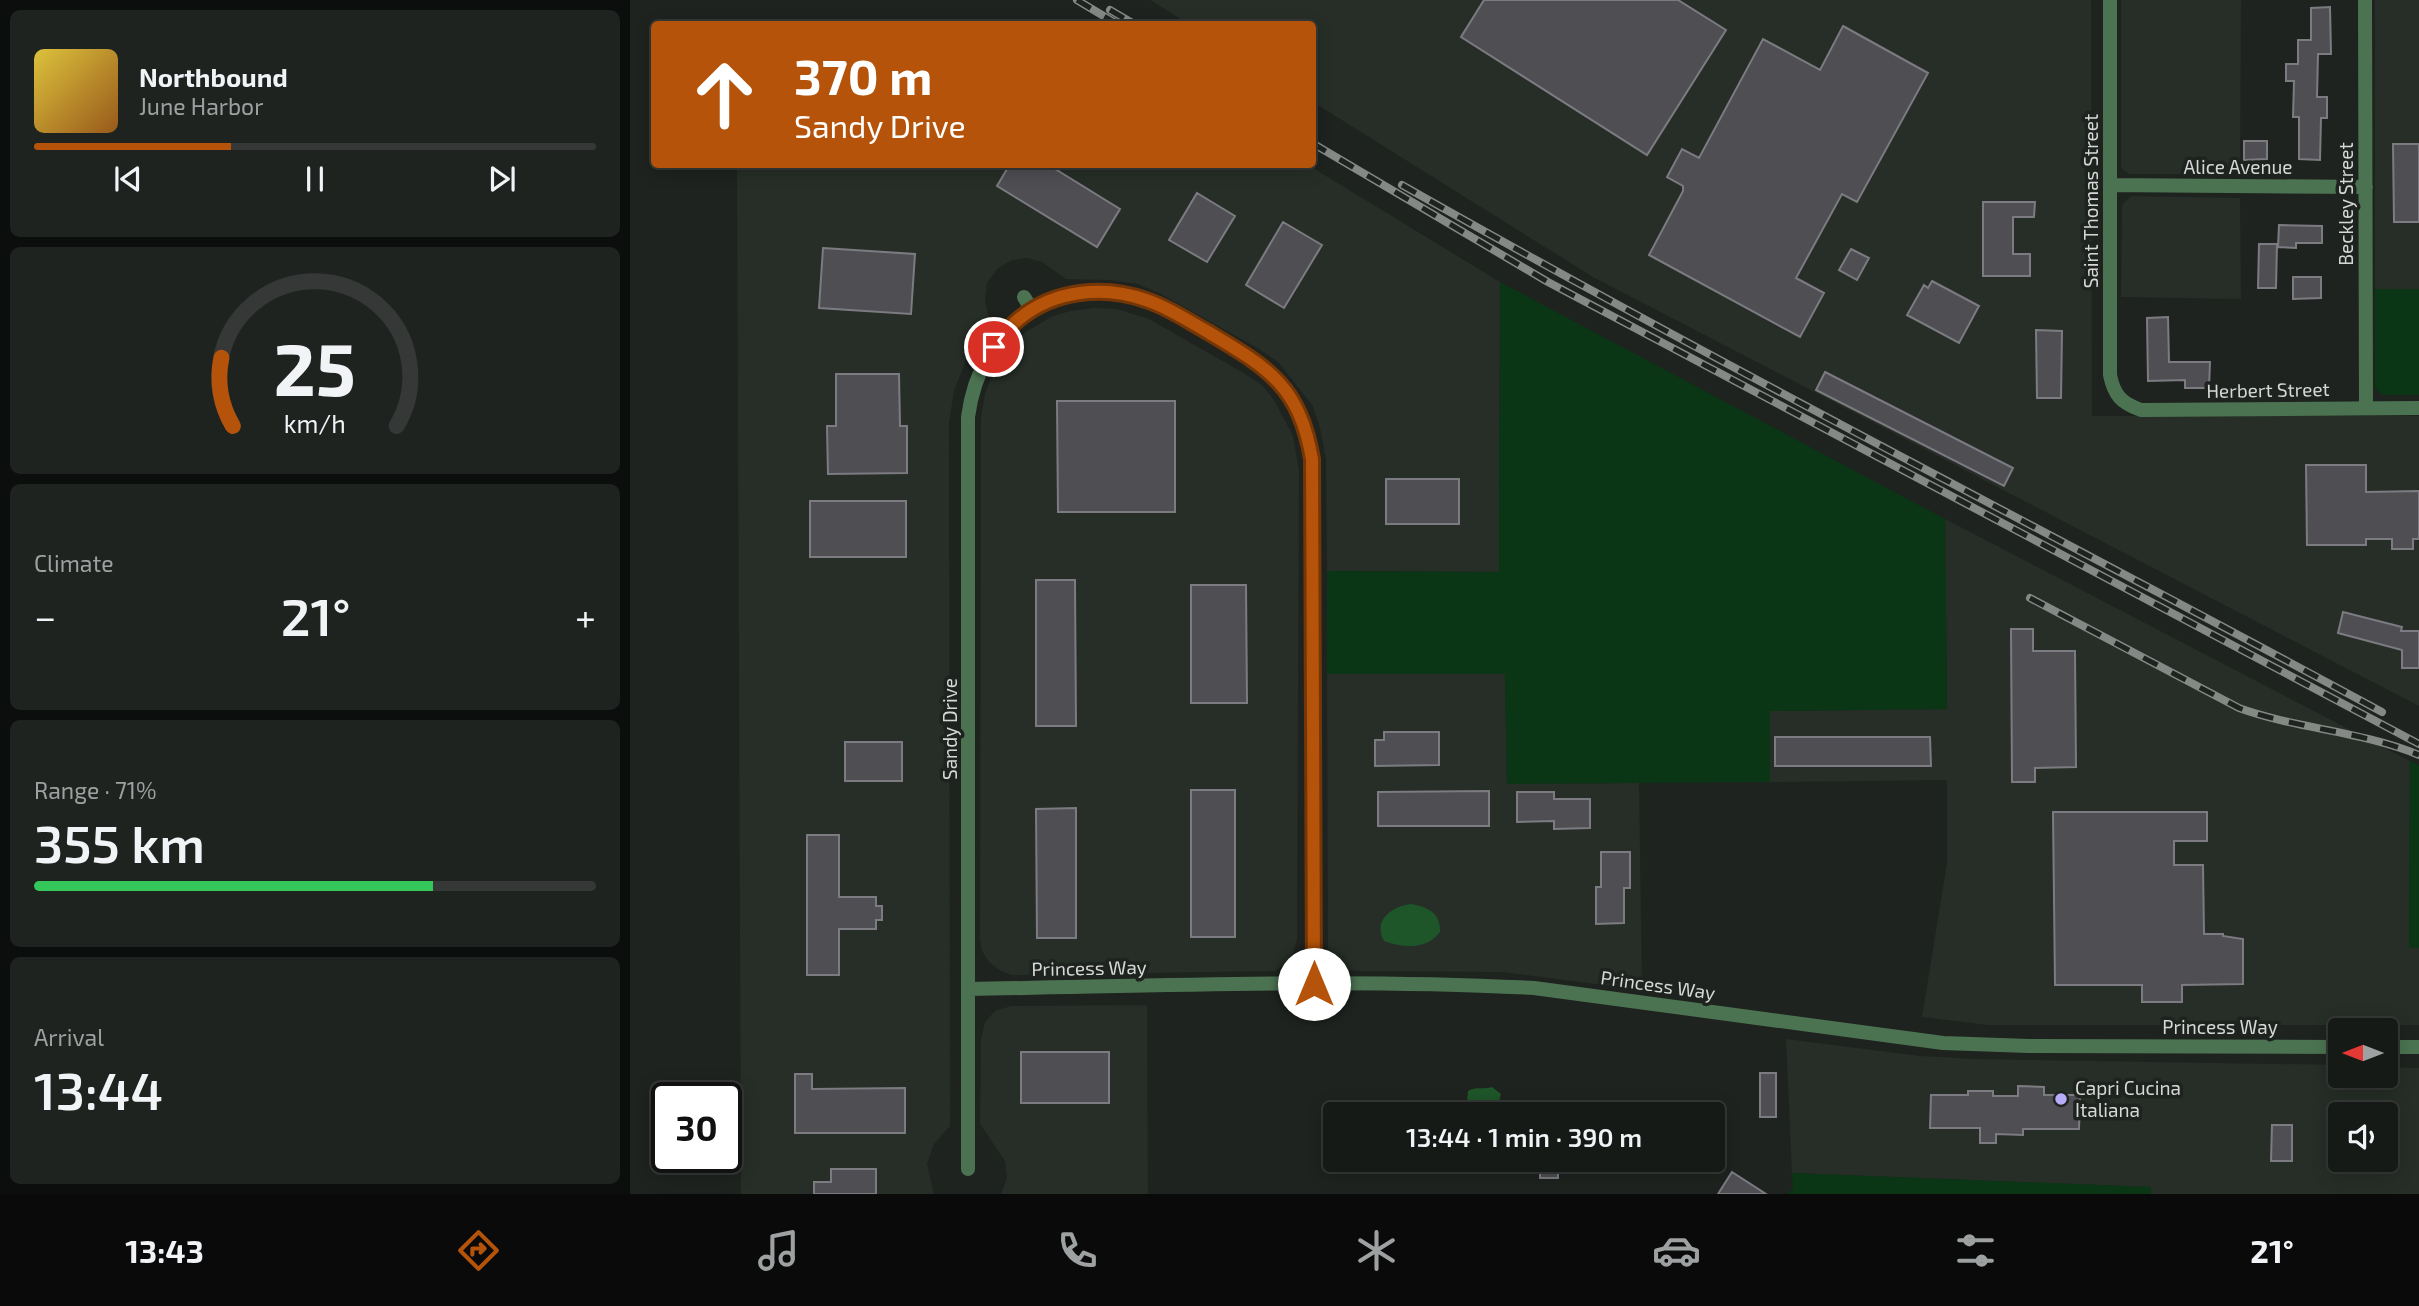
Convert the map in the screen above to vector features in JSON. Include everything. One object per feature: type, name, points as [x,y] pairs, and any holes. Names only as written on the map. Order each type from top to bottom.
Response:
[{"type":"street","name":"Saint Thomas Street","points":[[2110,0],[2110,374],[2113,390],[2120,400]]},
{"type":"street","name":"Beckley Street","points":[[2365,0],[2366,408]]},
{"type":"street","name":"Alice Avenue","points":[[2110,185],[2366,187]]},
{"type":"street","name":"Sandy Drive","points":[[968,1169],[968,417],[971,394],[984,362],[1028,303],[1078,293],[1118,293],[1146,300],[1178,315],[1257,362],[1278,380],[1299,413],[1312,459],[1314,984]]},
{"type":"street","name":"Herbert Street","points":[[2120,400],[2141,410],[2419,408]]},
{"type":"street","name":"Princess Way","points":[[969,989],[1444,984],[1534,988],[1943,1043],[2328,1047]]},
{"type":"street","points":[[2398,1047],[2419,1047]]},
{"type":"shaded area","points":[[1150,0],[2091,0],[2092,416],[2419,416],[2419,706],[1593,277],[1316,104],[1316,21],[1184,21]]},
{"type":"shaded area","points":[[2121,0],[2241,0],[2240,174],[2129,174],[2121,168]]},
{"type":"shaded area","points":[[2375,0],[2419,0],[2419,289],[2375,289]]},
{"type":"shaded area","points":[[737,168],[1313,168],[1500,282],[1499,572],[1327,571],[1326,459],[1320,428],[1313,406],[1278,362],[1159,293],[1137,284],[1066,279],[1042,262],[1027,258],[1012,260],[997,269],[987,283],[985,299],[989,321],[985,332],[969,353],[954,391],[949,423],[950,1126],[934,1144],[927,1164],[934,1194],[741,1194]]},
{"type":"shaded area","points":[[2131,196],[2240,198],[2241,299],[2121,297],[2122,205]]},
{"type":"shaded area","points":[[1500,282],[1945,519],[1947,709],[1770,711],[1770,782],[1507,784],[1505,674],[1327,674],[1327,571],[1499,572]]},
{"type":"shaded area","points":[[2375,289],[2419,289],[2419,395],[2383,395],[2375,388]]},
{"type":"shaded area","points":[[1094,308],[1117,309],[1149,319],[1247,375],[1262,385],[1274,400],[1293,436],[1299,471],[1297,940],[1292,957],[1276,971],[1012,975],[989,962],[982,951],[981,418],[985,394],[995,368],[1010,347],[1026,332],[1051,317]]},
{"type":"shaded area","points":[[1945,519],[2410,761],[2409,948],[2419,948],[2419,1025],[2398,1025],[2398,1018],[2328,1018],[2328,1025],[1988,1025],[1922,1017],[1947,863],[1947,780],[1770,782],[1769,711],[1947,709]]},
{"type":"shaded area","points":[[1327,674],[1505,674],[1507,784],[1639,783],[1642,990],[1502,972],[1348,970],[1334,960],[1328,948]]},
{"type":"shaded area","points":[[2410,761],[2419,765],[2419,948],[2409,948]]},
{"type":"shaded area","points":[[1411,904],[1432,912],[1440,925],[1440,932],[1422,945],[1399,945],[1384,941],[1381,927],[1386,915]]},
{"type":"shaded area","points":[[1147,1005],[1148,1194],[1001,1194],[1007,1178],[1005,1161],[980,1124],[981,1039],[985,1022],[995,1011],[1011,1006]]},
{"type":"shaded area","points":[[1786,1039],[1920,1056],[1975,1059],[2328,1065],[2328,1088],[2398,1088],[2398,1067],[2419,1068],[2419,1194],[2151,1194],[2150,1187],[1792,1173]]},
{"type":"shaded area","points":[[1492,1087],[1501,1094],[1499,1102],[1467,1102],[1468,1091]]},
{"type":"shaded area","points":[[1792,1173],[2151,1187],[2151,1194],[1788,1194],[1793,1188]]},
{"type":"building","points":[[1484,0],[1678,0],[1726,30],[1647,155],[1461,37]]},
{"type":"building","points":[[2330,7],[2331,54],[2318,54],[2317,97],[2327,97],[2327,118],[2321,118],[2320,160],[2299,159],[2299,117],[2293,117],[2294,81],[2286,81],[2286,64],[2298,64],[2298,40],[2311,40],[2311,8]]},
{"type":"building","points":[[1843,26],[1928,73],[1857,202],[1842,194],[1796,278],[1824,293],[1800,337],[1649,255],[1683,191],[1683,186],[1667,177],[1682,149],[1699,158],[1763,39],[1820,70]]},
{"type":"building","points":[[2244,141],[2267,141],[2267,159],[2244,160]]},
{"type":"building","points":[[2393,144],[2419,144],[2419,222],[2394,222]]},
{"type":"building","points":[[1008,168],[1053,168],[1120,209],[1097,247],[997,186]]},
{"type":"building","points":[[1197,193],[1235,216],[1207,262],[1169,240]]},
{"type":"building","points":[[1983,202],[2035,202],[2034,217],[2013,217],[2013,254],[2030,254],[2030,276],[1983,276]]},
{"type":"building","points":[[1283,222],[1322,245],[1284,308],[1246,285]]},
{"type":"building","points":[[2279,225],[2322,226],[2322,243],[2296,243],[2296,248],[2278,247]]},
{"type":"building","points":[[2259,244],[2277,244],[2276,288],[2258,288]]},
{"type":"building","points":[[823,248],[915,254],[911,314],[819,308]]},
{"type":"building","points":[[1851,249],[1869,258],[1857,280],[1839,270]]},
{"type":"building","points":[[2293,277],[2321,277],[2321,298],[2293,299]]},
{"type":"building","points":[[1932,281],[1979,306],[1959,343],[1907,315],[1924,285],[1928,288]]},
{"type":"building","points":[[2168,317],[2169,362],[2210,362],[2209,388],[2185,388],[2185,380],[2148,381],[2147,318]]},
{"type":"building","points":[[2036,330],[2062,331],[2061,398],[2037,398]]},
{"type":"building","points":[[1825,372],[2013,468],[2004,486],[1816,390]]},
{"type":"building","points":[[836,374],[899,374],[900,426],[907,426],[907,473],[828,474],[827,426],[836,426]]},
{"type":"building","points":[[1057,401],[1175,401],[1175,512],[1058,512]]},
{"type":"building","points":[[2306,465],[2366,465],[2366,492],[2419,491],[2419,539],[2413,539],[2413,549],[2392,549],[2392,539],[2366,539],[2366,545],[2307,545]]},
{"type":"building","points":[[1386,479],[1459,479],[1459,524],[1386,524]]},
{"type":"building","points":[[810,501],[906,501],[906,557],[810,557]]},
{"type":"building","points":[[1036,580],[1075,580],[1076,726],[1036,726]]},
{"type":"building","points":[[1191,585],[1246,585],[1247,703],[1191,703]]},
{"type":"building","points":[[2343,612],[2402,627],[2401,631],[2419,631],[2419,668],[2402,668],[2402,650],[2338,633]]},
{"type":"building","points":[[2011,629],[2033,629],[2033,651],[2075,651],[2076,767],[2035,768],[2035,782],[2012,782]]},
{"type":"building","points":[[1384,732],[1439,732],[1439,765],[1375,766],[1375,740],[1384,740]]},
{"type":"building","points":[[1775,737],[1930,737],[1931,766],[1775,766]]},
{"type":"building","points":[[845,742],[902,742],[902,781],[845,781]]},
{"type":"building","points":[[1191,790],[1235,790],[1235,937],[1191,937]]},
{"type":"building","points":[[1489,791],[1489,826],[1378,826],[1378,792]]},
{"type":"building","points":[[1517,792],[1554,792],[1554,799],[1590,799],[1590,828],[1554,829],[1554,821],[1517,822]]},
{"type":"building","points":[[1076,808],[1076,938],[1037,938],[1036,809]]},
{"type":"building","points":[[2053,812],[2207,812],[2207,841],[2174,841],[2174,865],[2203,865],[2204,934],[2223,934],[2243,939],[2243,984],[2182,985],[2182,1002],[2142,1002],[2142,985],[2055,985]]},
{"type":"building","points":[[807,835],[839,835],[839,897],[876,897],[876,906],[882,906],[882,920],[876,920],[876,929],[839,929],[839,975],[807,975]]},
{"type":"building","points":[[1601,852],[1630,852],[1630,888],[1624,888],[1624,923],[1596,924],[1596,887],[1601,887]]},
{"type":"building","points":[[1021,1052],[1109,1052],[1109,1103],[1021,1103]]},
{"type":"building","points":[[1760,1073],[1776,1073],[1776,1117],[1760,1117]]},
{"type":"building","points":[[795,1074],[812,1074],[812,1089],[905,1088],[905,1133],[795,1133]]},
{"type":"building","points":[[2018,1086],[2044,1087],[2044,1095],[2080,1095],[2079,1129],[2023,1129],[2023,1135],[1996,1134],[1996,1143],[1980,1143],[1980,1128],[1930,1128],[1931,1095],[1968,1095],[1968,1091],[1993,1091],[1993,1096],[2018,1096]]},
{"type":"building","points":[[2272,1125],[2292,1125],[2292,1161],[2271,1161]]},
{"type":"building","points":[[831,1169],[876,1169],[876,1194],[814,1194],[814,1182],[831,1182]]},
{"type":"building","points":[[1540,1172],[1558,1172],[1558,1178],[1540,1178]]},
{"type":"building","points":[[1732,1172],[1766,1194],[1718,1194]]},
{"type":"railway","points":[[1077,0],[1112,21]]},
{"type":"railway","points":[[1110,10],[1129,21]]},
{"type":"railway","points":[[1316,145],[1548,282],[2419,744]]},
{"type":"railway","points":[[1402,185],[1768,386],[2382,712]]},
{"type":"railway","points":[[2030,598],[2239,708],[2283,721],[2375,740],[2419,755]]},
{"type":"place","name":"Capri Cucina Italiana","points":[[2061,1099]]},
{"type":"route","points":[[994,347],[1017,321],[1031,310],[1055,299],[1097,291],[1118,293],[1146,300],[1178,315],[1257,362],[1278,380],[1299,413],[1312,459],[1314,984]]}]
